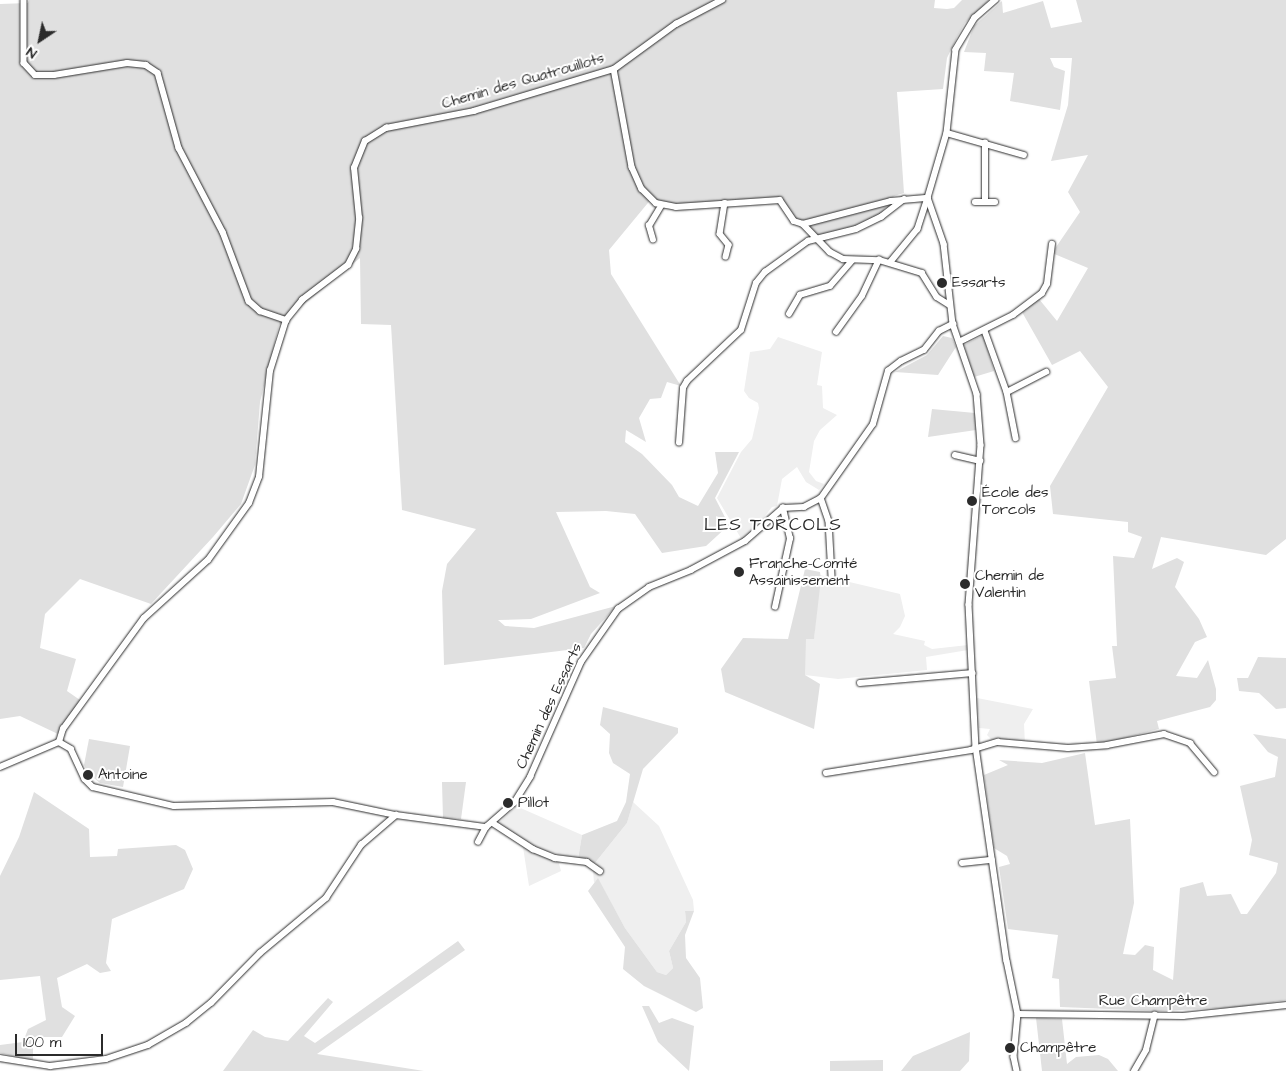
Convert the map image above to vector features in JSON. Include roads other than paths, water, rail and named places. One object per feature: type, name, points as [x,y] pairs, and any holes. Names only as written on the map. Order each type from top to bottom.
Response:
[{"type":"street","name":"Chemin des Quatrouillots","points":[[59,742],[63,729],[144,618],[208,560],[249,503],[259,477],[270,371],[286,320],[302,300],[340,272],[353,257],[359,230],[354,168],[359,148],[370,136],[386,128],[483,109],[614,68],[676,24],[722,0]]},
{"type":"street","points":[[891,262],[918,229],[948,133],[956,50],[975,18],[996,0]]},
{"type":"street","points":[[24,3],[24,63],[35,75],[54,75],[127,63],[146,65],[158,73],[179,148],[223,232],[249,301],[260,311],[286,320]]},
{"type":"street","points":[[614,68],[637,180],[648,198],[662,206],[780,200],[794,221],[803,224],[830,252],[852,261],[879,260],[922,272],[937,297],[950,305]]},
{"type":"street","points":[[948,133],[985,142],[1024,155]]},
{"type":"street","points":[[985,142],[985,202]]},
{"type":"street","points":[[803,224],[904,199],[928,198]]},
{"type":"street","points":[[928,198],[944,244],[952,324],[977,394],[980,461],[969,575],[976,747],[1007,961],[1018,1014],[1014,1057],[1016,1071]]},
{"type":"street","points":[[679,443],[682,394],[687,381],[741,330],[756,283],[765,272],[808,241],[856,229],[881,217],[904,199]]},
{"type":"street","points":[[975,202],[995,202]]},
{"type":"street","points":[[726,203],[720,234],[729,245],[726,257]]},
{"type":"street","points":[[653,240],[649,226],[662,206]]},
{"type":"street","points":[[959,342],[985,331],[1013,315],[1042,293],[1047,284],[1052,244]]},
{"type":"street","points":[[836,332],[862,296],[879,260]]},
{"type":"street","points":[[789,314],[800,295],[830,286],[852,261]]},
{"type":"street","points":[[775,607],[790,539],[782,508],[804,507],[821,498],[873,424],[888,371],[901,361],[924,350],[939,331],[952,324]]},
{"type":"street","points":[[985,331],[1007,392],[1016,438]]},
{"type":"street","points":[[1007,392],[1046,372]]},
{"type":"street","points":[[955,455],[980,461]]},
{"type":"street","points":[[821,498],[829,521],[832,576]]},
{"type":"street","name":"Chemin des Essarts","points":[[486,827],[493,823],[514,803],[530,777],[581,662],[618,609],[649,587],[691,570],[745,541],[782,508]]},
{"type":"street","points":[[860,683],[973,673]]},
{"type":"street","points":[[826,773],[971,750],[998,742],[1068,748],[1107,745],[1164,734],[1190,743],[1214,772]]},
{"type":"street","points":[[0,767],[59,742],[71,749],[88,783],[108,792],[146,797],[174,806],[333,802],[396,815],[486,827],[478,842]]},
{"type":"street","points":[[0,1058],[50,1066],[106,1059],[148,1045],[186,1023],[211,1003],[260,953],[326,898],[360,845],[396,815]]},
{"type":"street","points":[[493,823],[533,850],[555,858],[588,862],[600,871]]},
{"type":"street","points":[[962,863],[992,860]]},
{"type":"street","name":"Rue Champêtre","points":[[1018,1014],[1155,1015],[1233,1013],[1286,1005]]},
{"type":"street","points":[[1134,1071],[1146,1050],[1155,1015]]},
{"type":"place","name":"Essarts","points":[[942,283]]},
{"type":"place","name":"École des Torcols","points":[[972,501]]},
{"type":"place","name":"Franche-Comté Assainissement","points":[[739,572]]},
{"type":"place","name":"Chemin de Valentin","points":[[965,584]]},
{"type":"place","name":"Antoine","points":[[88,775]]},
{"type":"place","name":"Pillot","points":[[508,803]]},
{"type":"place","name":"Champêtre","points":[[1010,1048]]},
{"type":"district","name":"LES TORCOLS","points":[[773,525]]}]
